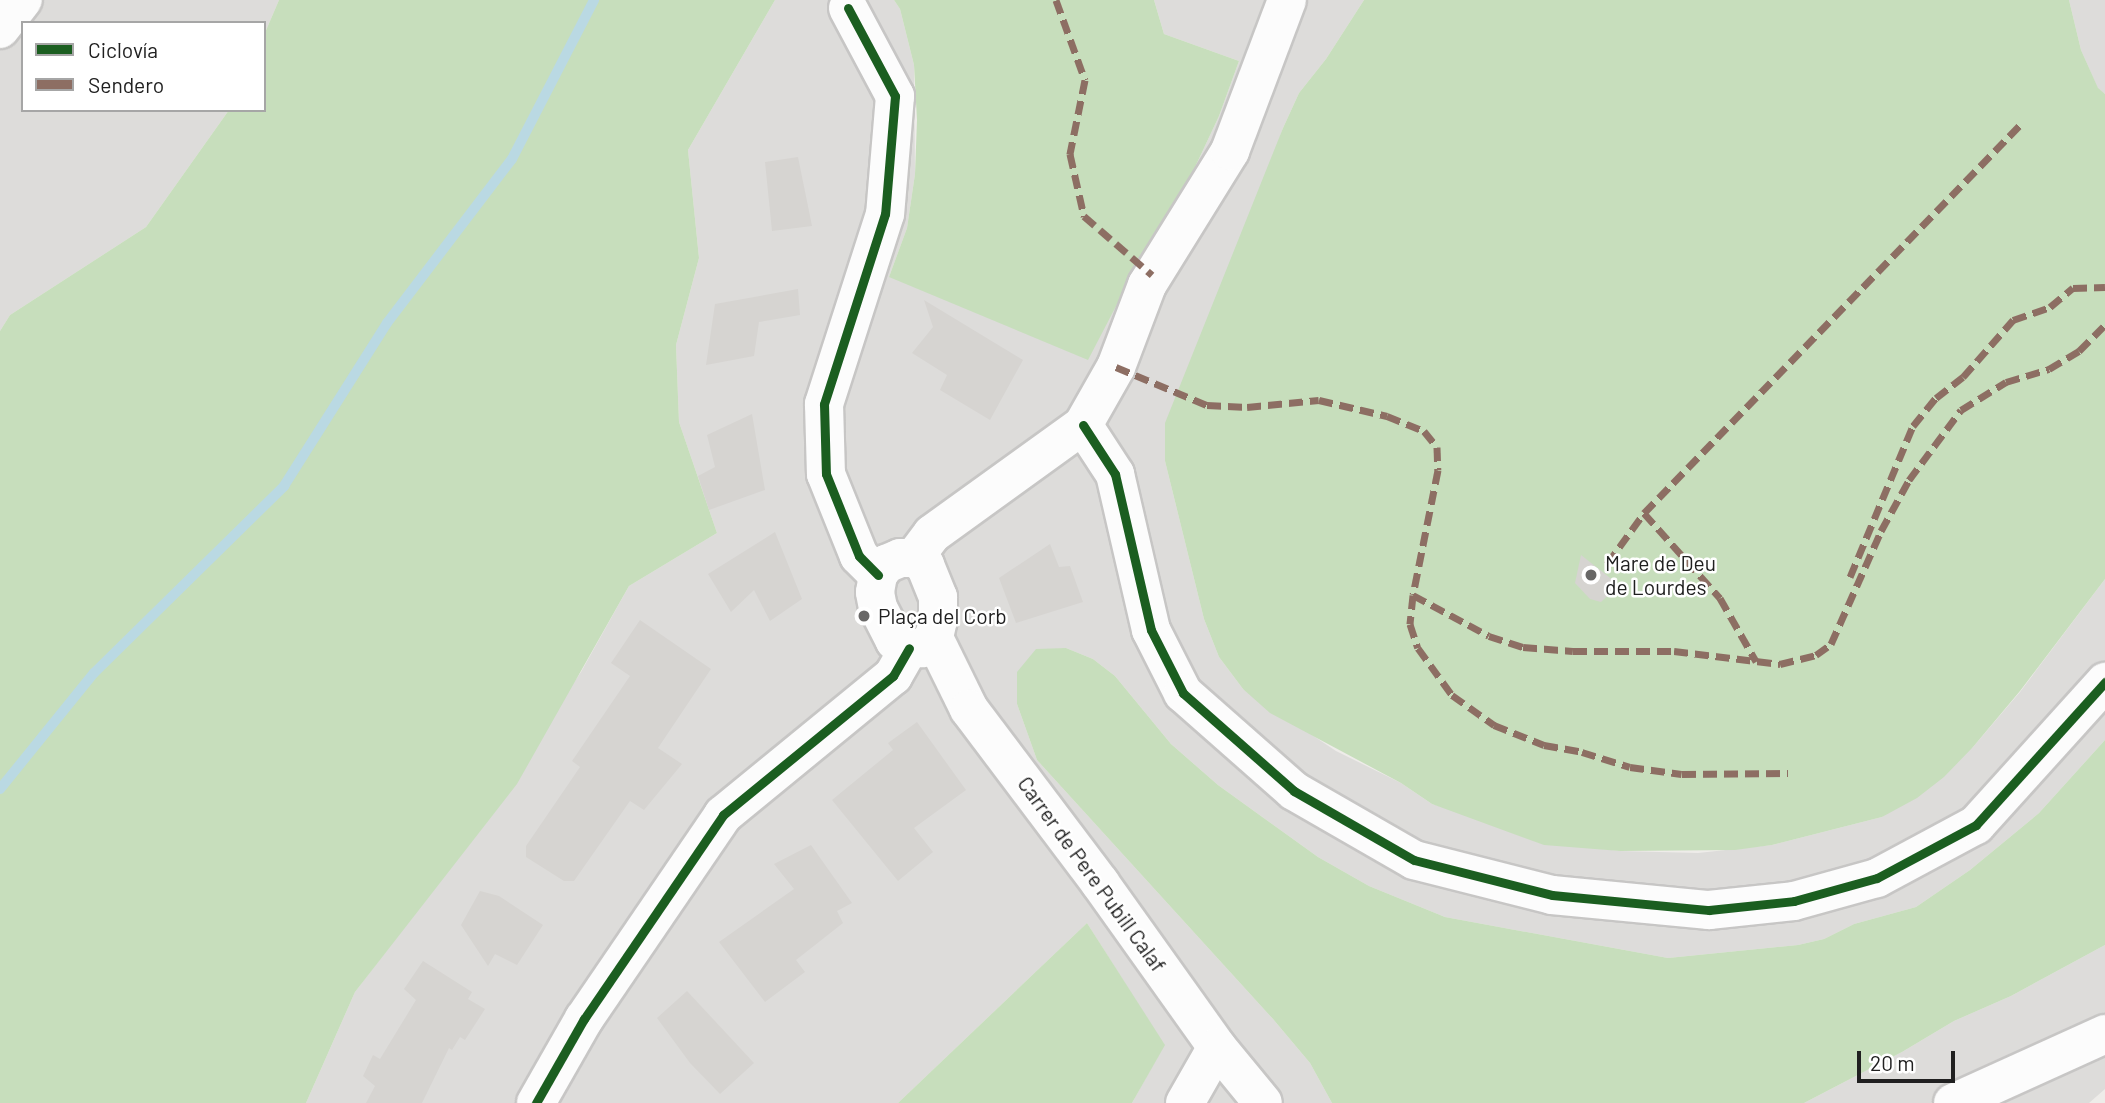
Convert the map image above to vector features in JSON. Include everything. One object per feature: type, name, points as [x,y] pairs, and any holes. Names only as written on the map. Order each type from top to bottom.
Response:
[{"type":"street","points":[[0,29],[23,0]]},
{"type":"street","points":[[914,558],[932,534],[1083,425],[1116,367],[1147,285],[1230,151],[1287,0]]},
{"type":"street","points":[[848,8],[895,96],[886,214],[824,404],[826,474],[859,556],[878,575]]},
{"type":"street","points":[[1083,425],[1115,474],[1151,630],[1183,693],[1294,790],[1414,860],[1552,895],[1709,910],[1794,901],[1877,878],[1976,825],[2105,682]]},
{"type":"street","points":[[536,1103],[584,1019],[723,815],[893,676],[921,643],[939,620],[932,576],[925,565],[914,558],[893,561],[878,575],[875,592],[885,627],[895,641],[921,643]]},
{"type":"street","name":"Carrer de Pere Pubill Calaf","points":[[921,643],[1100,883],[1217,1047],[1263,1103]]},
{"type":"street","points":[[1953,1103],[2105,1034]]},
{"type":"street","points":[[1185,1103],[1217,1047]]},
{"type":"shaded area","points":[[0,0],[279,0],[266,30],[266,21],[21,21],[21,112],[228,112],[146,227],[10,315],[0,331]]},
{"type":"shaded area","points":[[775,0],[894,0],[900,9],[914,65],[915,174],[907,228],[889,277],[1139,262],[1182,195],[1219,116],[1239,61],[1164,34],[1154,0],[1364,0],[1326,59],[1299,93],[1283,128],[1165,461],[1204,619],[1219,657],[1243,689],[1336,751],[1401,783],[1432,804],[1584,847],[1620,851],[1698,853],[1772,845],[1882,817],[1973,747],[2020,692],[2105,579],[2105,740],[2039,813],[1970,870],[1916,907],[1854,924],[1824,939],[1798,945],[1668,958],[1445,917],[1369,886],[1318,857],[1218,785],[1171,744],[1115,676],[1093,659],[1066,648],[1017,704],[1037,760],[1273,1019],[1310,1063],[1332,1103],[1132,1103],[1164,1045],[1087,923],[898,1103],[306,1103],[355,992],[425,900],[581,672],[629,586],[717,533],[679,422],[676,345],[699,258],[688,150]]},
{"type":"shaded area","points":[[2069,0],[2105,0],[2105,94],[2098,89],[2081,50]]},
{"type":"shaded area","points":[[2105,945],[2105,1089],[2089,1103],[1804,1103],[1902,1052],[1954,1021],[2011,996]]},
{"type":"green space","points":[[279,0],[775,0],[688,150],[699,258],[676,345],[679,422],[717,533],[629,586],[517,784],[355,992],[306,1103],[0,1103],[0,331],[10,315],[146,227],[228,112],[266,112],[266,30]]},
{"type":"green space","points":[[894,0],[1154,0],[1164,34],[1239,61],[1219,116],[1182,195],[1139,262],[1088,360],[889,277],[907,228],[915,174],[917,120],[914,65],[900,9]]},
{"type":"green space","points":[[1364,0],[2069,0],[2081,50],[2098,88],[2105,94],[2105,579],[2020,691],[1973,747],[1944,777],[1917,798],[1882,817],[1772,845],[1735,850],[1620,851],[1544,845],[1432,804],[1401,783],[1270,713],[1243,689],[1219,657],[1204,619],[1165,461],[1165,423],[1299,93],[1326,59]]},
{"type":"green space","points":[[1066,648],[1093,659],[1115,676],[1171,744],[1218,785],[1318,857],[1369,886],[1445,917],[1668,958],[1798,945],[1824,939],[1854,924],[1916,907],[1970,870],[2039,813],[2105,740],[2105,945],[2011,996],[1954,1021],[1902,1052],[1804,1103],[1332,1103],[1310,1063],[1273,1019],[1037,760],[1017,704],[1017,672],[1036,649]]},
{"type":"green space","points":[[1087,923],[1165,1045],[1132,1103],[898,1103]]},
{"type":"building","points":[[798,157],[812,226],[772,231],[765,162]]},
{"type":"building","points":[[798,289],[800,315],[759,322],[754,356],[706,365],[715,304]]},
{"type":"building","points":[[924,300],[1023,360],[990,420],[940,390],[947,375],[912,353],[933,327]]},
{"type":"building","points":[[752,414],[765,490],[709,510],[698,476],[715,467],[707,435]]},
{"type":"building","points":[[775,532],[802,599],[770,621],[754,590],[731,612],[708,574]]},
{"type":"building","points":[[1050,544],[1059,567],[1070,566],[1083,602],[1016,623],[999,578]]},
{"type":"building","name":"Mare de Deu de Lourdes","points":[[1581,555],[1619,585],[1601,602],[1590,599],[1575,583]]},
{"type":"building","points":[[640,620],[711,669],[658,748],[682,764],[644,810],[630,801],[574,881],[564,881],[526,857],[526,846],[580,767],[572,761],[630,676],[611,663]]},
{"type":"building","points":[[917,722],[966,790],[914,828],[933,852],[898,881],[832,800],[893,750],[888,743]]},
{"type":"building","points":[[811,845],[852,903],[837,911],[843,923],[796,960],[805,972],[765,1002],[719,942],[794,889],[774,864]]},
{"type":"building","points":[[480,891],[499,896],[543,925],[517,965],[495,954],[488,966],[461,925]]},
{"type":"building","points":[[423,961],[472,992],[468,999],[485,1009],[465,1040],[460,1037],[452,1050],[449,1048],[422,1103],[366,1103],[375,1086],[363,1076],[373,1055],[380,1059],[416,1000],[404,989]]},
{"type":"building","points":[[687,991],[754,1063],[720,1094],[690,1063],[657,1018]]},
{"type":"waterway","points":[[0,789],[94,673],[284,486],[387,323],[512,159],[594,0]]},
{"type":"marked path","points":[[1056,0],[1085,80],[1070,154],[1084,216],[1152,275]]},
{"type":"marked path","points":[[1607,564],[1644,513],[2021,124]]},
{"type":"marked path","points":[[1850,577],[1913,426],[1936,398],[1963,377],[2013,320],[2050,307],[2073,288],[2105,287]]},
{"type":"marked path","points":[[1116,367],[1207,405],[1247,407],[1319,400],[1387,416],[1424,431],[1437,447],[1438,470],[1413,595],[1489,636],[1523,647],[1573,651],[1674,651],[1780,664],[1816,655],[1831,644],[1881,531],[1909,480],[1961,410],[2006,382],[2049,369],[2079,351],[2105,325]]},
{"type":"marked path","points":[[1644,513],[1720,598],[1756,661]]},
{"type":"marked path","points":[[1413,595],[1410,624],[1418,648],[1452,695],[1494,725],[1544,745],[1582,752],[1630,767],[1682,774],[1788,773]]},
{"type":"cycle path","points":[[848,8],[895,96],[885,214],[824,404],[826,474],[859,556],[878,575]]},
{"type":"cycle path","points":[[1083,425],[1115,474],[1151,630],[1183,693],[1294,791],[1414,860],[1552,895],[1709,910],[1794,901],[1877,878],[1976,825],[2105,682]]},
{"type":"cycle path","points":[[536,1103],[584,1019],[723,815],[893,676],[909,648]]},
{"type":"place","name":"Mare de Deu de Lourdes","points":[[1591,575]]},
{"type":"place","name":"Plaça del Corb","points":[[864,616]]}]
